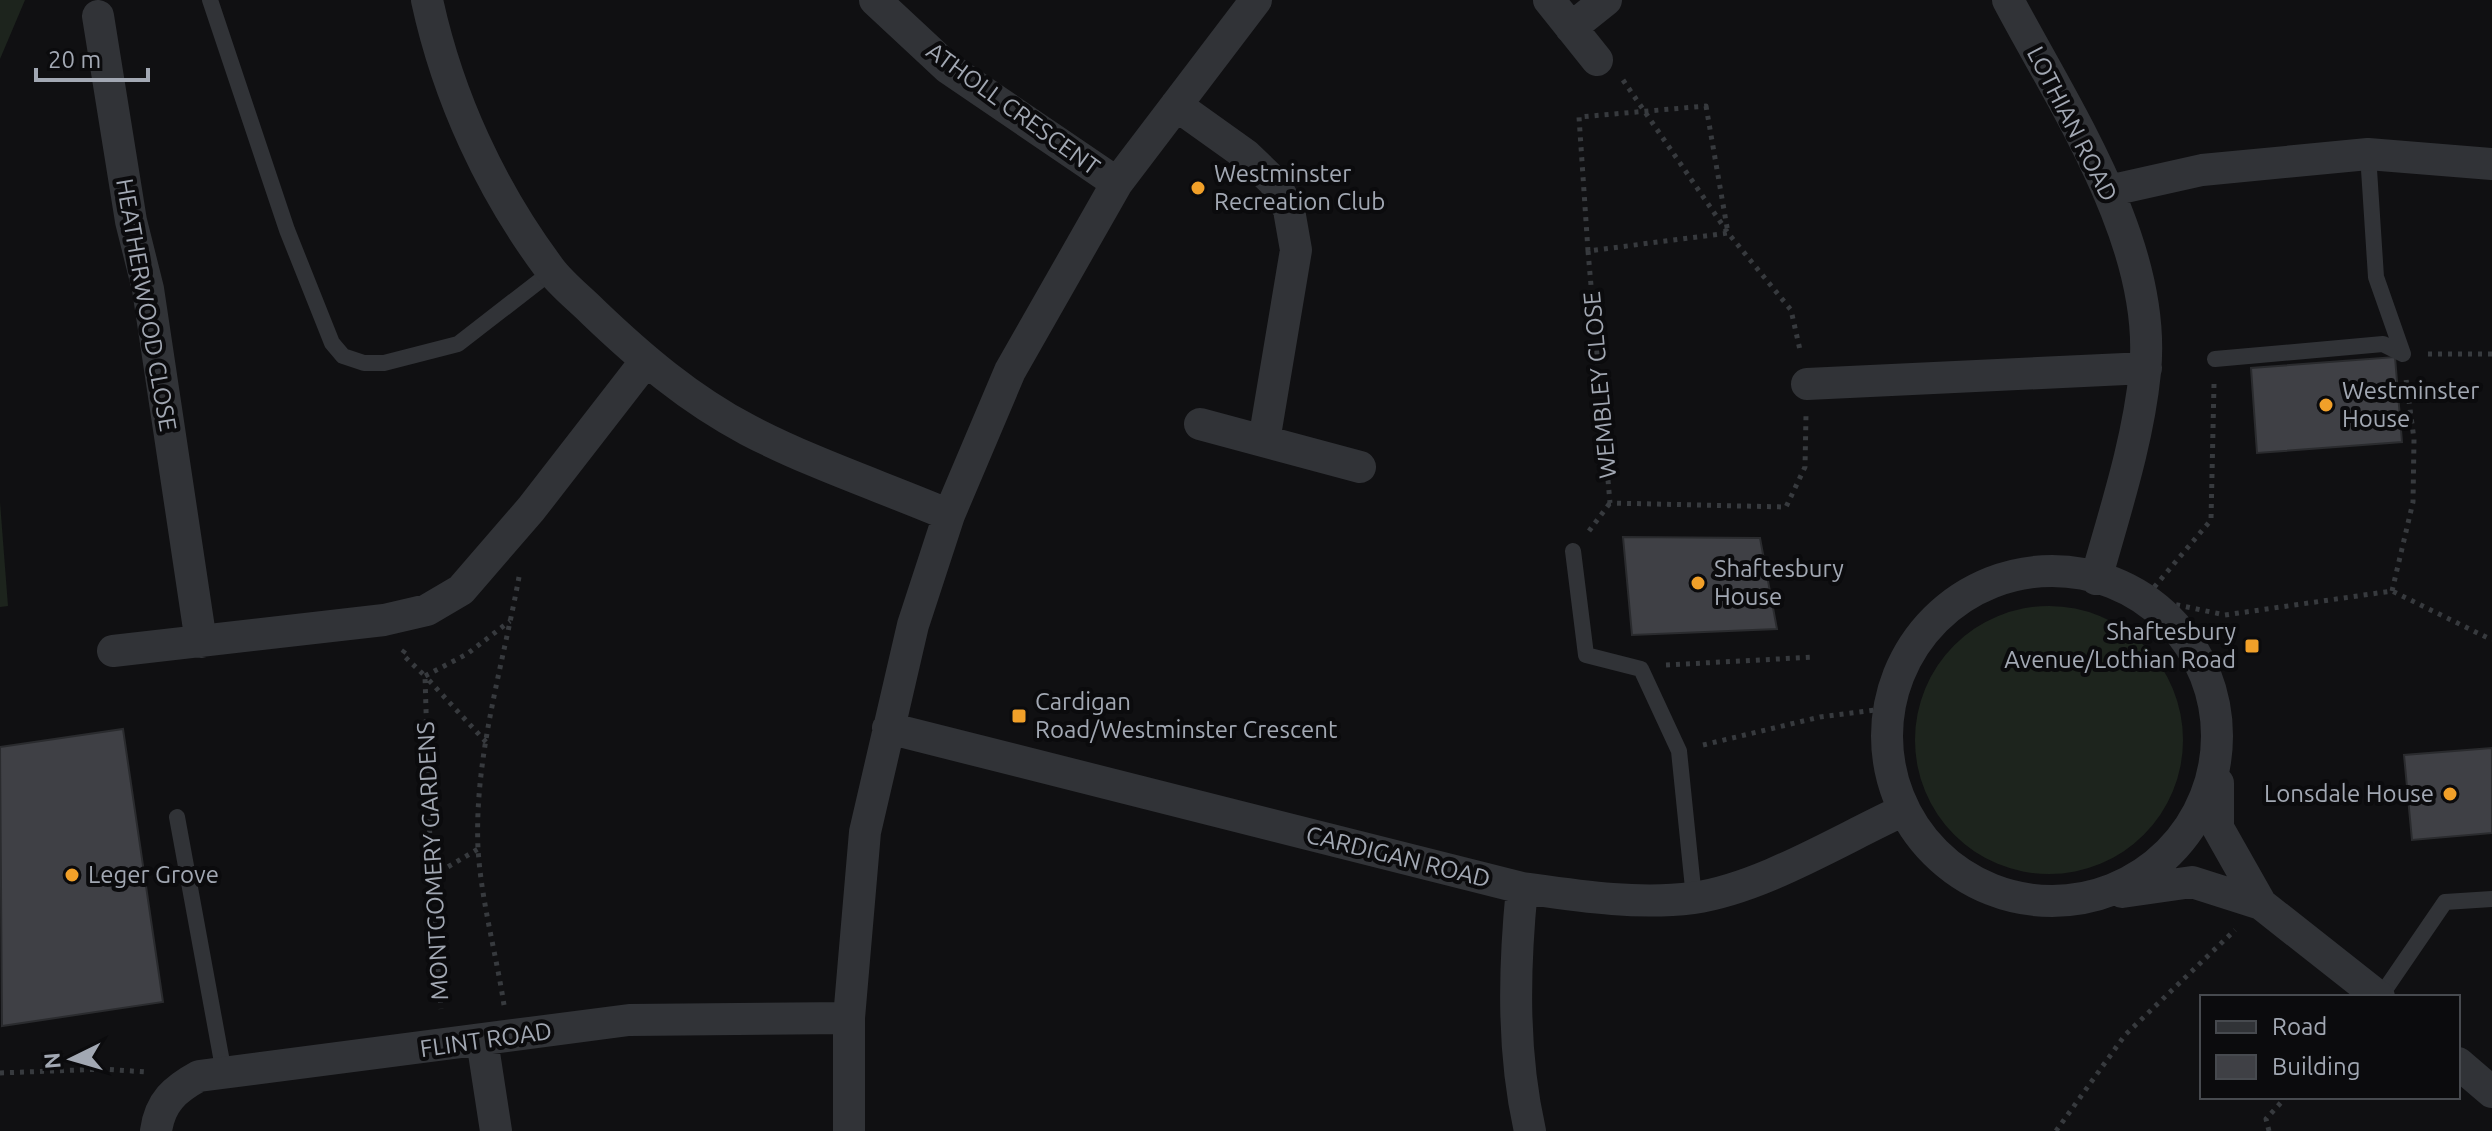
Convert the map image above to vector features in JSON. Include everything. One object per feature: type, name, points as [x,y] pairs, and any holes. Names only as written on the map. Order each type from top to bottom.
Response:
[{"type":"street","points":[[427,0],[437,45],[459,105],[494,183],[551,272],[645,362],[749,430],[949,515]]},
{"type":"street","name":"ATHOLL CRESCENT","points":[[875,0],[948,68],[1117,183]]},
{"type":"street","points":[[1549,0],[1597,60]]},
{"type":"street","points":[[1571,28],[1606,0]]},
{"type":"street","name":"LOTHIAN ROAD","points":[[2008,0],[2108,191],[2144,310],[2146,368],[2137,431],[2096,579]]},
{"type":"street","points":[[849,1131],[849,1018],[865,832],[913,625],[949,515],[1010,371],[1117,183],[1253,1]]},
{"type":"street","name":"HEATHERWOOD CLOSE","points":[[98,16],[131,221],[148,289],[201,642]]},
{"type":"street","points":[[1176,105],[1246,155],[1274,182],[1289,210],[1296,250],[1264,441]]},
{"type":"street","points":[[2108,191],[2202,170],[2368,154],[2492,164]]},
{"type":"street","points":[[113,651],[384,620],[427,610],[461,590],[531,509],[645,362]]},
{"type":"street","points":[[1807,384],[2146,368]]},
{"type":"street","points":[[1200,424],[1360,467]]},
{"type":"street","points":[[2261,904],[2218,828],[2218,717],[2197,653],[2145,598],[2077,572],[2036,571],[1983,586],[1942,613],[1911,650],[1890,708],[1890,782],[1902,811],[1937,858],[1988,888],[2029,900],[2095,896],[2192,882],[2261,904],[2377,995]]},
{"type":"street","name":"CARDIGAN ROAD","points":[[888,728],[1522,888],[1613,901],[1694,898],[1750,882],[1902,811]]},
{"type":"street","points":[[2095,896],[2139,878],[2186,835],[2205,802],[2218,753]]},
{"type":"street","points":[[1522,888],[1517,1024],[1530,1131]]},
{"type":"street","name":"FLINT ROAD","points":[[156,1131],[164,1103],[175,1089],[212,1074],[629,1020],[849,1018]]},
{"type":"street","points":[[496,1038],[496,1131]]},
{"type":"street","points":[[2460,1065],[2492,1092]]},
{"type":"lane","points":[[210,0],[287,230],[332,343],[343,356],[364,363],[384,363],[458,344],[551,272]]},
{"type":"lane","points":[[2368,154],[2376,277],[2403,354]]},
{"type":"lane","points":[[2215,359],[2383,344],[2403,354]]},
{"type":"lane","points":[[1573,551],[1586,655],[1641,669],[1679,751],[1694,898]]},
{"type":"lane","points":[[177,817],[212,1074]]},
{"type":"lane","points":[[2381,995],[2445,902],[2492,899]]},
{"type":"path","name":"WEMBLEY CLOSE","points":[[1597,60],[1618,74],[1647,114],[1728,233],[1791,310],[1807,384],[1805,467],[1786,507],[1610,503],[1579,117],[1647,114],[1706,106],[1728,233]]},
{"type":"path","points":[[1588,251],[1728,233]]},
{"type":"path","points":[[2392,591],[2413,502],[2414,439],[2403,354],[2492,354]]},
{"type":"path","points":[[2215,359],[2211,520],[2145,598],[2225,615],[2392,591],[2492,639]]},
{"type":"path","points":[[1573,551],[1610,503]]},
{"type":"path","name":"MONTGOMERY GARDENS","points":[[496,1038],[478,849],[486,742],[521,565]]},
{"type":"path","name":"MONTGOMERY GARDENS","points":[[427,610],[402,654],[486,742]]},
{"type":"path","points":[[425,676],[467,654],[511,621]]},
{"type":"path","points":[[1641,669],[1676,663],[1815,657]]},
{"type":"path","name":"MONTGOMERY GARDENS","points":[[425,676],[431,877],[444,1046]]},
{"type":"path","points":[[1679,751],[1820,717],[1890,708]]},
{"type":"path","points":[[431,877],[478,849]]},
{"type":"path","points":[[2056,1131],[2125,1035],[2261,904]]},
{"type":"path","points":[[0,1073],[104,1069],[212,1074]]},
{"type":"path","points":[[2269,1131],[2266,1119],[2284,1099]]},
{"type":"shaded area","points":[[0,0],[25,0],[0,59]]},
{"type":"shaded area","points":[[0,502],[8,606],[0,607]]},
{"type":"shaded area","points":[[2049,606],[2088,612],[2112,622],[2134,637],[2152,655],[2167,677],[2177,701],[2183,740],[2177,779],[2167,803],[2152,825],[2134,843],[2112,858],[2088,868],[2049,874],[2010,868],[1986,858],[1964,843],[1946,825],[1931,803],[1921,779],[1915,740],[1921,701],[1931,677],[1946,655],[1964,637],[1986,622],[2010,612]]},
{"type":"building","name":"Westminster House","points":[[2395,357],[2402,442],[2257,453],[2251,368]]},
{"type":"building","name":"Shaftesbury House","points":[[1623,537],[1760,538],[1777,629],[1632,635]]},
{"type":"building","name":"Leger Grove","points":[[123,729],[163,1002],[2,1026],[0,747]]},
{"type":"building","name":"Lonsdale House","points":[[2492,748],[2492,833],[2412,840],[2404,755]]},
{"type":"place","name":"Westminster Recreation Club","points":[[1198,188]]},
{"type":"place","name":"Westminster House","points":[[2326,405]]},
{"type":"place","name":"Shaftesbury House","points":[[1698,583]]},
{"type":"place","name":"Shaftesbury Avenue/Lothian Road","points":[[2252,646]]},
{"type":"place","name":"Cardigan Road/Westminster Crescent","points":[[1019,716]]},
{"type":"place","name":"Lonsdale House","points":[[2450,794]]},
{"type":"place","name":"Leger Grove","points":[[72,875]]}]
